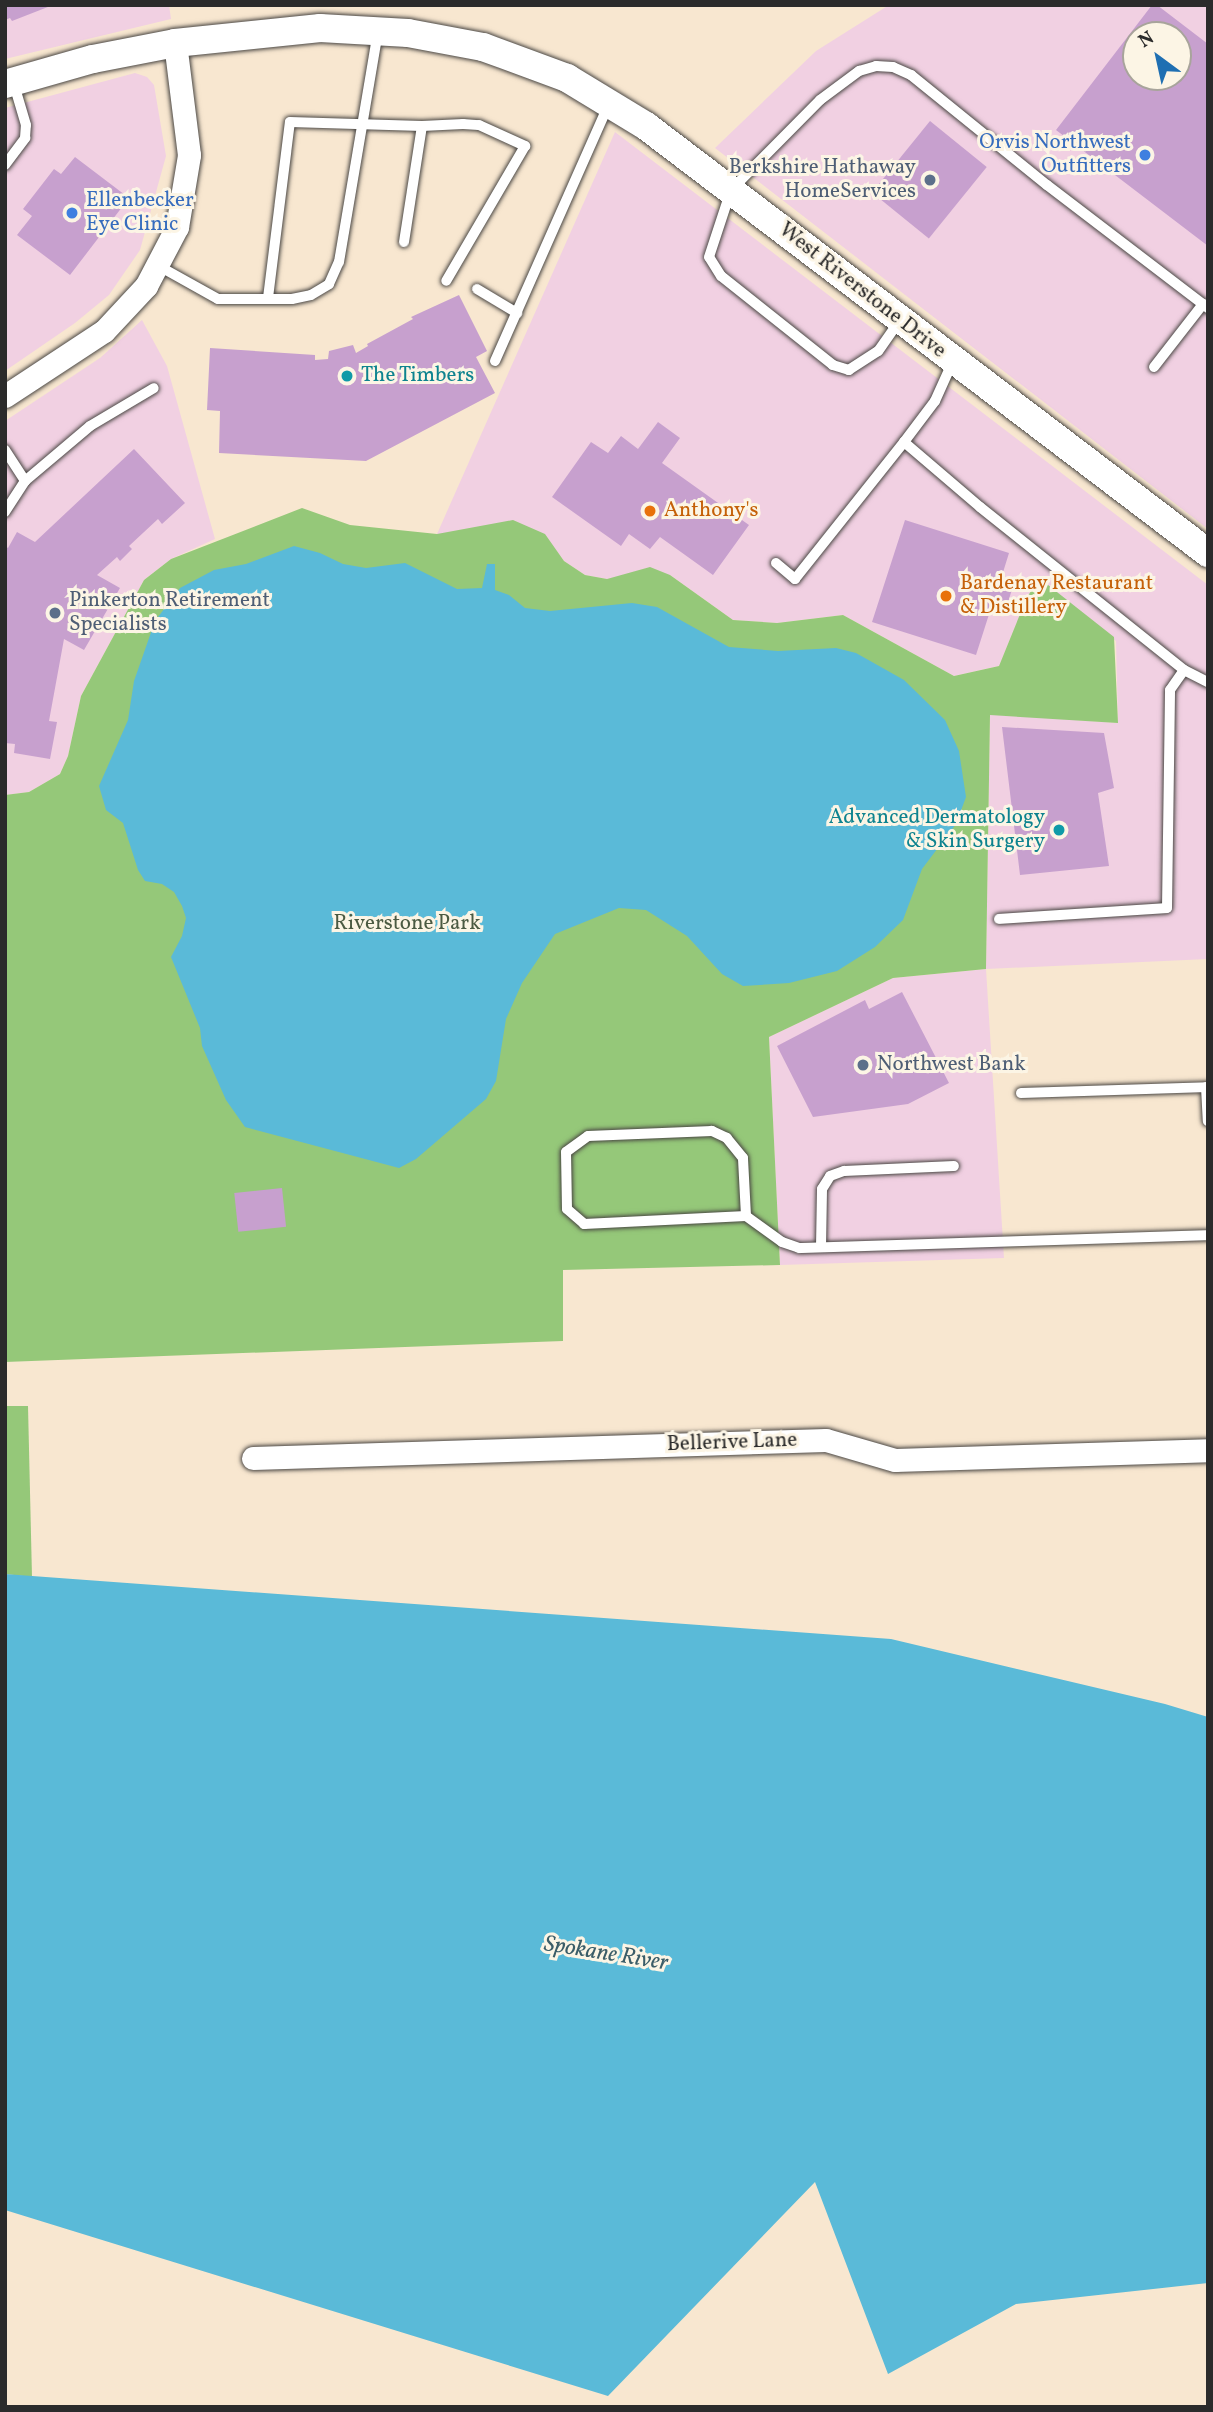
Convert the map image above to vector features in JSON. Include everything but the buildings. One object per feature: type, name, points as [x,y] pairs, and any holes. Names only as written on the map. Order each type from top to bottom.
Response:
[{"type":"street","name":"West Riverstone Drive","points":[[9,82],[93,59],[175,43],[320,28],[408,33],[483,47],[566,78],[646,125],[1208,553]]},
{"type":"street","points":[[7,389],[104,331],[146,286],[177,227],[189,155],[175,43]]},
{"type":"street","name":"Bellerive Lane","points":[[253,1458],[826,1440],[895,1460],[1208,1450]]},
{"type":"lane","points":[[157,265],[218,299],[292,299],[311,295],[329,284],[339,262],[378,31]]},
{"type":"lane","points":[[900,320],[878,351],[849,370],[833,365],[721,276],[709,257],[731,190],[798,119],[841,83],[859,71],[876,66],[893,67],[911,75],[1047,186],[1205,306],[1154,367]]},
{"type":"lane","points":[[5,164],[25,138],[26,125],[9,82]]},
{"type":"lane","points":[[495,361],[609,104]]},
{"type":"lane","points":[[268,298],[290,122],[479,125],[525,146],[446,281]]},
{"type":"lane","points":[[404,242],[422,126]]},
{"type":"lane","points":[[477,289],[517,313]]},
{"type":"lane","points":[[776,563],[795,579],[935,401],[953,361]]},
{"type":"lane","points":[[5,512],[25,481],[90,426],[155,388]]},
{"type":"lane","points":[[904,442],[980,507],[1184,670],[1208,682]]},
{"type":"lane","points":[[5,450],[25,481]]},
{"type":"lane","points":[[999,919],[1167,908],[1170,690],[1184,670]]},
{"type":"lane","points":[[1021,1093],[1207,1087],[1208,1121]]},
{"type":"lane","points":[[746,1216],[743,1158],[727,1138],[712,1131],[588,1136],[566,1152],[567,1209],[584,1224],[746,1216],[782,1242],[799,1248],[1208,1235]]},
{"type":"lane","points":[[821,1247],[822,1189],[830,1176],[844,1171],[954,1166]]},
{"type":"shaded area","points":[[5,5],[169,5],[171,19],[5,59]]},
{"type":"shaded area","points":[[889,5],[1208,5],[1208,529],[715,148],[816,51]]},
{"type":"shaded area","points":[[135,73],[147,77],[154,85],[166,156],[140,250],[109,295],[75,323],[5,371],[5,108]]},
{"type":"shaded area","points":[[615,132],[1208,585],[1208,959],[986,969],[990,714],[1118,723],[1116,641],[1036,584],[1027,598],[999,666],[954,676],[843,615],[777,623],[733,620],[670,575],[607,579],[585,575],[564,561],[544,534],[437,534]]},
{"type":"shaded area","points":[[142,320],[167,366],[215,539],[171,559],[144,580],[81,696],[68,756],[60,774],[29,792],[5,795],[5,421],[100,358]]},
{"type":"shaded area","points":[[986,969],[1004,1258],[780,1265],[769,1037],[893,978]]},
{"type":"green space","name":"Riverstone Park","points":[[302,508],[350,525],[437,534],[513,520],[545,534],[564,561],[585,575],[607,579],[650,567],[670,575],[733,620],[777,623],[843,615],[954,676],[999,666],[1027,597],[1036,584],[1043,581],[1114,637],[1118,723],[990,715],[986,969],[893,978],[769,1037],[780,1265],[563,1270],[563,1341],[5,1362],[5,795],[29,792],[60,774],[68,756],[81,696],[144,580],[171,559]]},
{"type":"green space","points":[[5,1406],[28,1406],[32,1577],[5,1574]]},
{"type":"water","points":[[294,546],[320,553],[343,564],[366,568],[405,563],[457,589],[482,588],[487,564],[495,564],[495,590],[509,595],[525,608],[550,611],[632,603],[657,607],[729,647],[778,651],[836,648],[856,653],[904,680],[945,720],[959,751],[966,797],[956,824],[922,869],[903,920],[875,947],[837,971],[789,983],[743,986],[722,974],[687,936],[646,910],[619,908],[555,934],[522,983],[506,1019],[496,1081],[486,1099],[416,1159],[399,1168],[245,1127],[226,1100],[202,1046],[200,1028],[171,957],[182,936],[186,918],[182,906],[174,892],[162,884],[145,881],[138,870],[123,823],[106,810],[99,786],[128,720],[134,681],[155,621],[180,588],[214,570],[246,564]]},
{"type":"water","name":"Spokane River","points":[[5,1574],[891,1639],[1165,1704],[1208,1717],[1208,2283],[1016,2304],[888,2374],[815,2182],[608,2396],[5,2210]]},
{"type":"place","name":"Orvis Northwest Outfitters","points":[[1145,155]]},
{"type":"place","name":"Berkshire Hathaway HomeServices","points":[[930,180]]},
{"type":"place","name":"Ellenbecker Eye Clinic","points":[[72,213]]},
{"type":"place","name":"The Timbers","points":[[347,376]]},
{"type":"place","name":"Anthony's","points":[[650,511]]},
{"type":"place","name":"Bardenay Restaurant & Distillery","points":[[946,596]]},
{"type":"place","name":"Pinkerton Retirement Specialists","points":[[55,613]]},
{"type":"place","name":"Advanced Dermatology & Skin Surgery","points":[[1059,830]]},
{"type":"place","name":"Northwest Bank","points":[[863,1065]]}]
